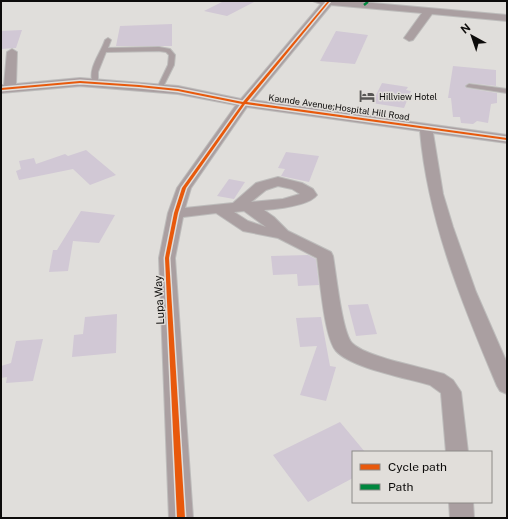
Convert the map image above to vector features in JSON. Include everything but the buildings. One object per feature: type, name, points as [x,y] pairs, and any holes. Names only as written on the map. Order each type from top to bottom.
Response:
[{"type":"street","points":[[315,1],[507,18]]},
{"type":"street","name":"Lupa Way","points":[[180,518],[167,258],[176,213],[184,188],[244,103],[328,1]]},
{"type":"street","points":[[409,38],[429,11]]},
{"type":"street","points":[[6,88],[12,52]]},
{"type":"street","name":"Kaunde Avenue;Hospital Hill Road","points":[[6,88],[94,82],[160,88],[244,103],[507,139]]},
{"type":"street","points":[[426,127],[430,162],[442,220],[467,292],[507,386]]},
{"type":"street","points":[[176,213],[242,207],[268,220],[282,234]]},
{"type":"street","points":[[220,209],[247,228],[262,232],[282,234],[302,242],[326,256],[336,326],[343,346],[358,357],[437,379],[446,385],[451,392],[457,451]]},
{"type":"street","points":[[461,503],[464,516],[462,518]]},
{"type":"lane","points":[[94,82],[93,76],[106,50],[108,40]]},
{"type":"lane","points":[[106,50],[168,50],[172,55],[170,65],[160,88]]},
{"type":"lane","points":[[469,86],[507,91]]},
{"type":"marked path","points":[[364,5],[369,1]]},
{"type":"cycle path","points":[[181,518],[167,258],[176,213],[184,188],[244,103],[329,1]]},
{"type":"cycle path","points":[[1,89],[80,82],[139,86],[178,90],[244,103],[507,139]]},
{"type":"place","name":"Hillview Hotel","points":[[367,96]]}]
